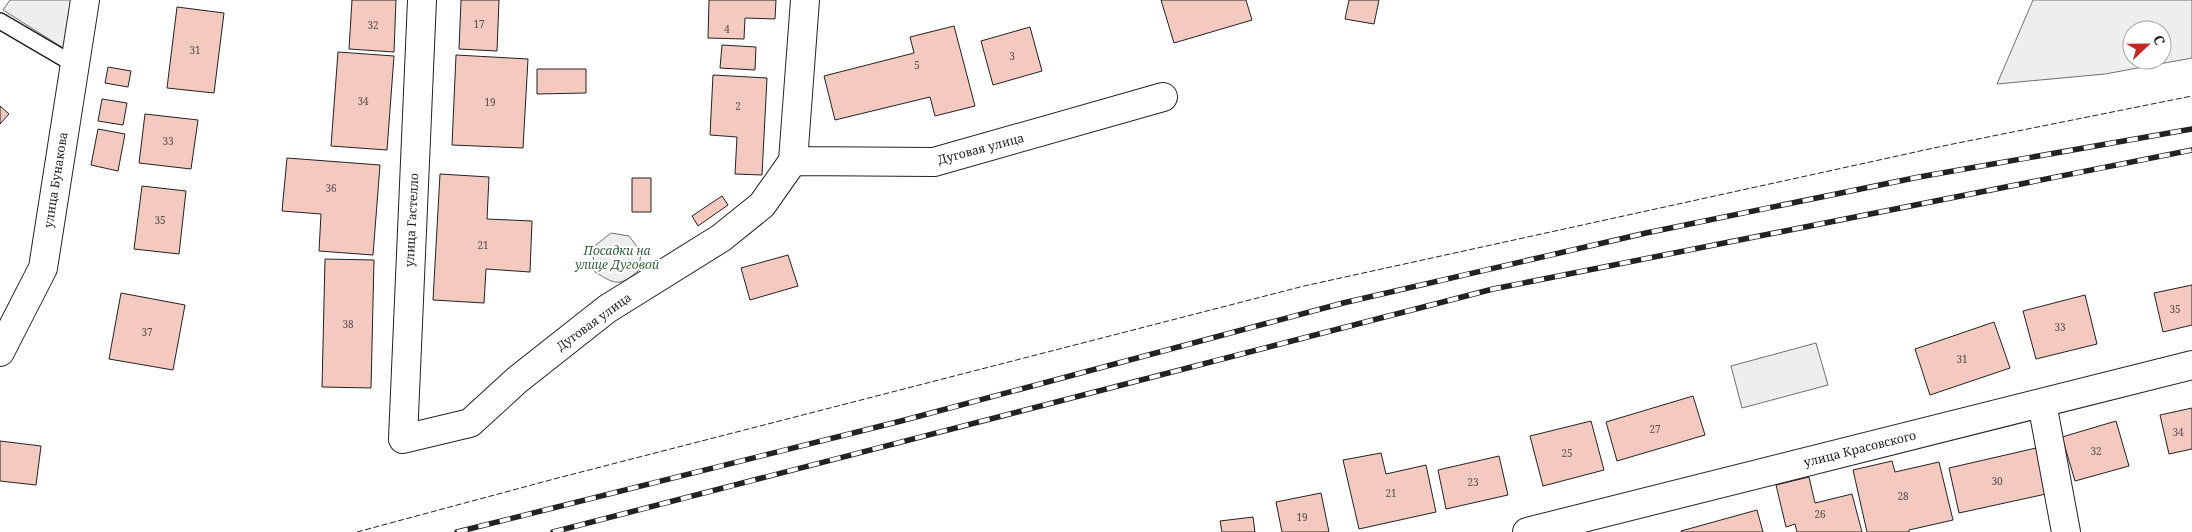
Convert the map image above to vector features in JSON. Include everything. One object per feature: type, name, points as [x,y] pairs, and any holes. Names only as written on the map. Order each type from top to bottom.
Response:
[{"type":"street","name":"улица Бунакова","points":[[0,352],[43,268],[85,0]]},
{"type":"street","name":"улица Гастелло","points":[[404,439],[422,0]]},
{"type":"street","points":[[794,161],[805,0]]},
{"type":"street","name":"Дуговая улица","points":[[404,439],[470,424],[517,380],[607,310],[721,238],[762,205],[794,161],[934,162],[1163,97]]},
{"type":"street","name":"улица Красовского","points":[[1527,532],[2192,365]]},
{"type":"street","points":[[2042,403],[2066,532]]},
{"type":"lane","points":[[0,21],[75,65]]},
{"type":"green space","points":[[10,0],[73,0],[68,51],[3,10]]},
{"type":"green space","points":[[2033,0],[2192,0],[2192,58],[2172,62],[2172,20],[2122,20],[2122,70],[2127,70],[2105,74],[1997,84]]},
{"type":"green space","name":"Посадки на улице Дуговой","points":[[611,233],[629,236],[641,252],[639,270],[622,282],[613,282],[595,272],[592,248]]},
{"type":"green space","points":[[1816,343],[1828,385],[1742,408],[1731,366]]},
{"type":"building","points":[[352,0],[396,0],[394,52],[349,49]]},
{"type":"building","points":[[461,0],[499,0],[497,51],[459,49]]},
{"type":"building","points":[[709,0],[776,0],[775,19],[745,18],[744,39],[708,38]]},
{"type":"building","points":[[1161,0],[1246,0],[1252,20],[1174,43]]},
{"type":"building","points":[[1349,0],[1379,0],[1374,24],[1345,19]]},
{"type":"building","points":[[177,7],[224,13],[214,93],[167,88]]},
{"type":"building","points":[[954,26],[975,106],[935,116],[930,97],[835,120],[824,76],[914,53],[910,37]]},
{"type":"building","points":[[1030,27],[1042,71],[993,85],[981,41]]},
{"type":"building","points":[[722,45],[756,47],[755,70],[720,68]]},
{"type":"building","points":[[338,52],[394,56],[387,150],[331,146]]},
{"type":"building","points":[[456,55],[528,59],[523,148],[452,145]]},
{"type":"building","points":[[108,67],[131,71],[128,87],[105,83]]},
{"type":"building","points":[[537,69],[586,69],[586,93],[537,94]]},
{"type":"building","points":[[713,75],[767,78],[762,175],[735,174],[737,137],[710,135]]},
{"type":"building","points":[[102,99],[127,103],[123,125],[98,121]]},
{"type":"building","points":[[0,106],[9,114],[0,124]]},
{"type":"building","points":[[145,114],[198,120],[191,169],[139,163]]},
{"type":"building","points":[[98,129],[125,134],[118,171],[91,165]]},
{"type":"building","points":[[287,158],[380,165],[373,255],[319,251],[321,214],[282,211]]},
{"type":"building","points":[[440,174],[489,177],[487,219],[532,221],[530,272],[486,269],[484,303],[433,300]]},
{"type":"building","points":[[632,178],[651,178],[651,212],[632,212]]},
{"type":"building","points":[[142,186],[186,191],[179,254],[134,249]]},
{"type":"building","points":[[722,196],[728,205],[698,226],[692,216]]},
{"type":"building","points":[[788,255],[798,286],[750,300],[741,268]]},
{"type":"building","points":[[325,259],[374,260],[371,388],[322,387]]},
{"type":"building","points":[[2192,285],[2192,325],[2163,332],[2154,293]]},
{"type":"building","points":[[121,293],[185,305],[173,370],[109,359]]},
{"type":"building","points":[[2085,295],[2097,344],[2036,359],[2023,311]]},
{"type":"building","points":[[1994,322],[2010,368],[1930,395],[1915,349]]},
{"type":"building","points":[[1693,396],[1705,435],[1617,461],[1606,422]]},
{"type":"building","points":[[2192,408],[2192,449],[2169,454],[2160,415]]},
{"type":"building","points":[[1591,421],[1604,470],[1543,486],[1530,436]]},
{"type":"building","points":[[2116,421],[2129,466],[2075,481],[2062,437]]},
{"type":"building","points":[[0,441],[41,446],[36,485],[0,481]]},
{"type":"building","points":[[2036,448],[2046,494],[1959,513],[1949,468]]},
{"type":"building","points":[[1381,453],[1386,474],[1426,465],[1436,512],[1359,529],[1343,460]]},
{"type":"building","points":[[1499,456],[1508,495],[1446,509],[1438,470]]},
{"type":"building","points":[[1892,461],[1895,472],[1939,462],[1953,520],[1909,530],[1909,532],[1867,532],[1853,470]]},
{"type":"building","points":[[1809,477],[1815,503],[1852,494],[1862,532],[1797,532],[1795,524],[1786,527],[1776,485]]},
{"type":"building","points":[[1321,493],[1329,532],[1282,532],[1276,502]]},
{"type":"building","points":[[1757,510],[1763,532],[1681,532],[1681,531]]},
{"type":"building","points":[[1253,517],[1255,532],[1222,532],[1220,521]]},
{"type":"railway","points":[[457,532],[901,421],[1343,303],[1646,233],[1919,177],[2192,129]]},
{"type":"railway","points":[[553,532],[1493,289],[2192,150]]},
{"type":"fence","points":[[357,532],[554,479],[1304,286],[1943,146],[2192,96]]}]
